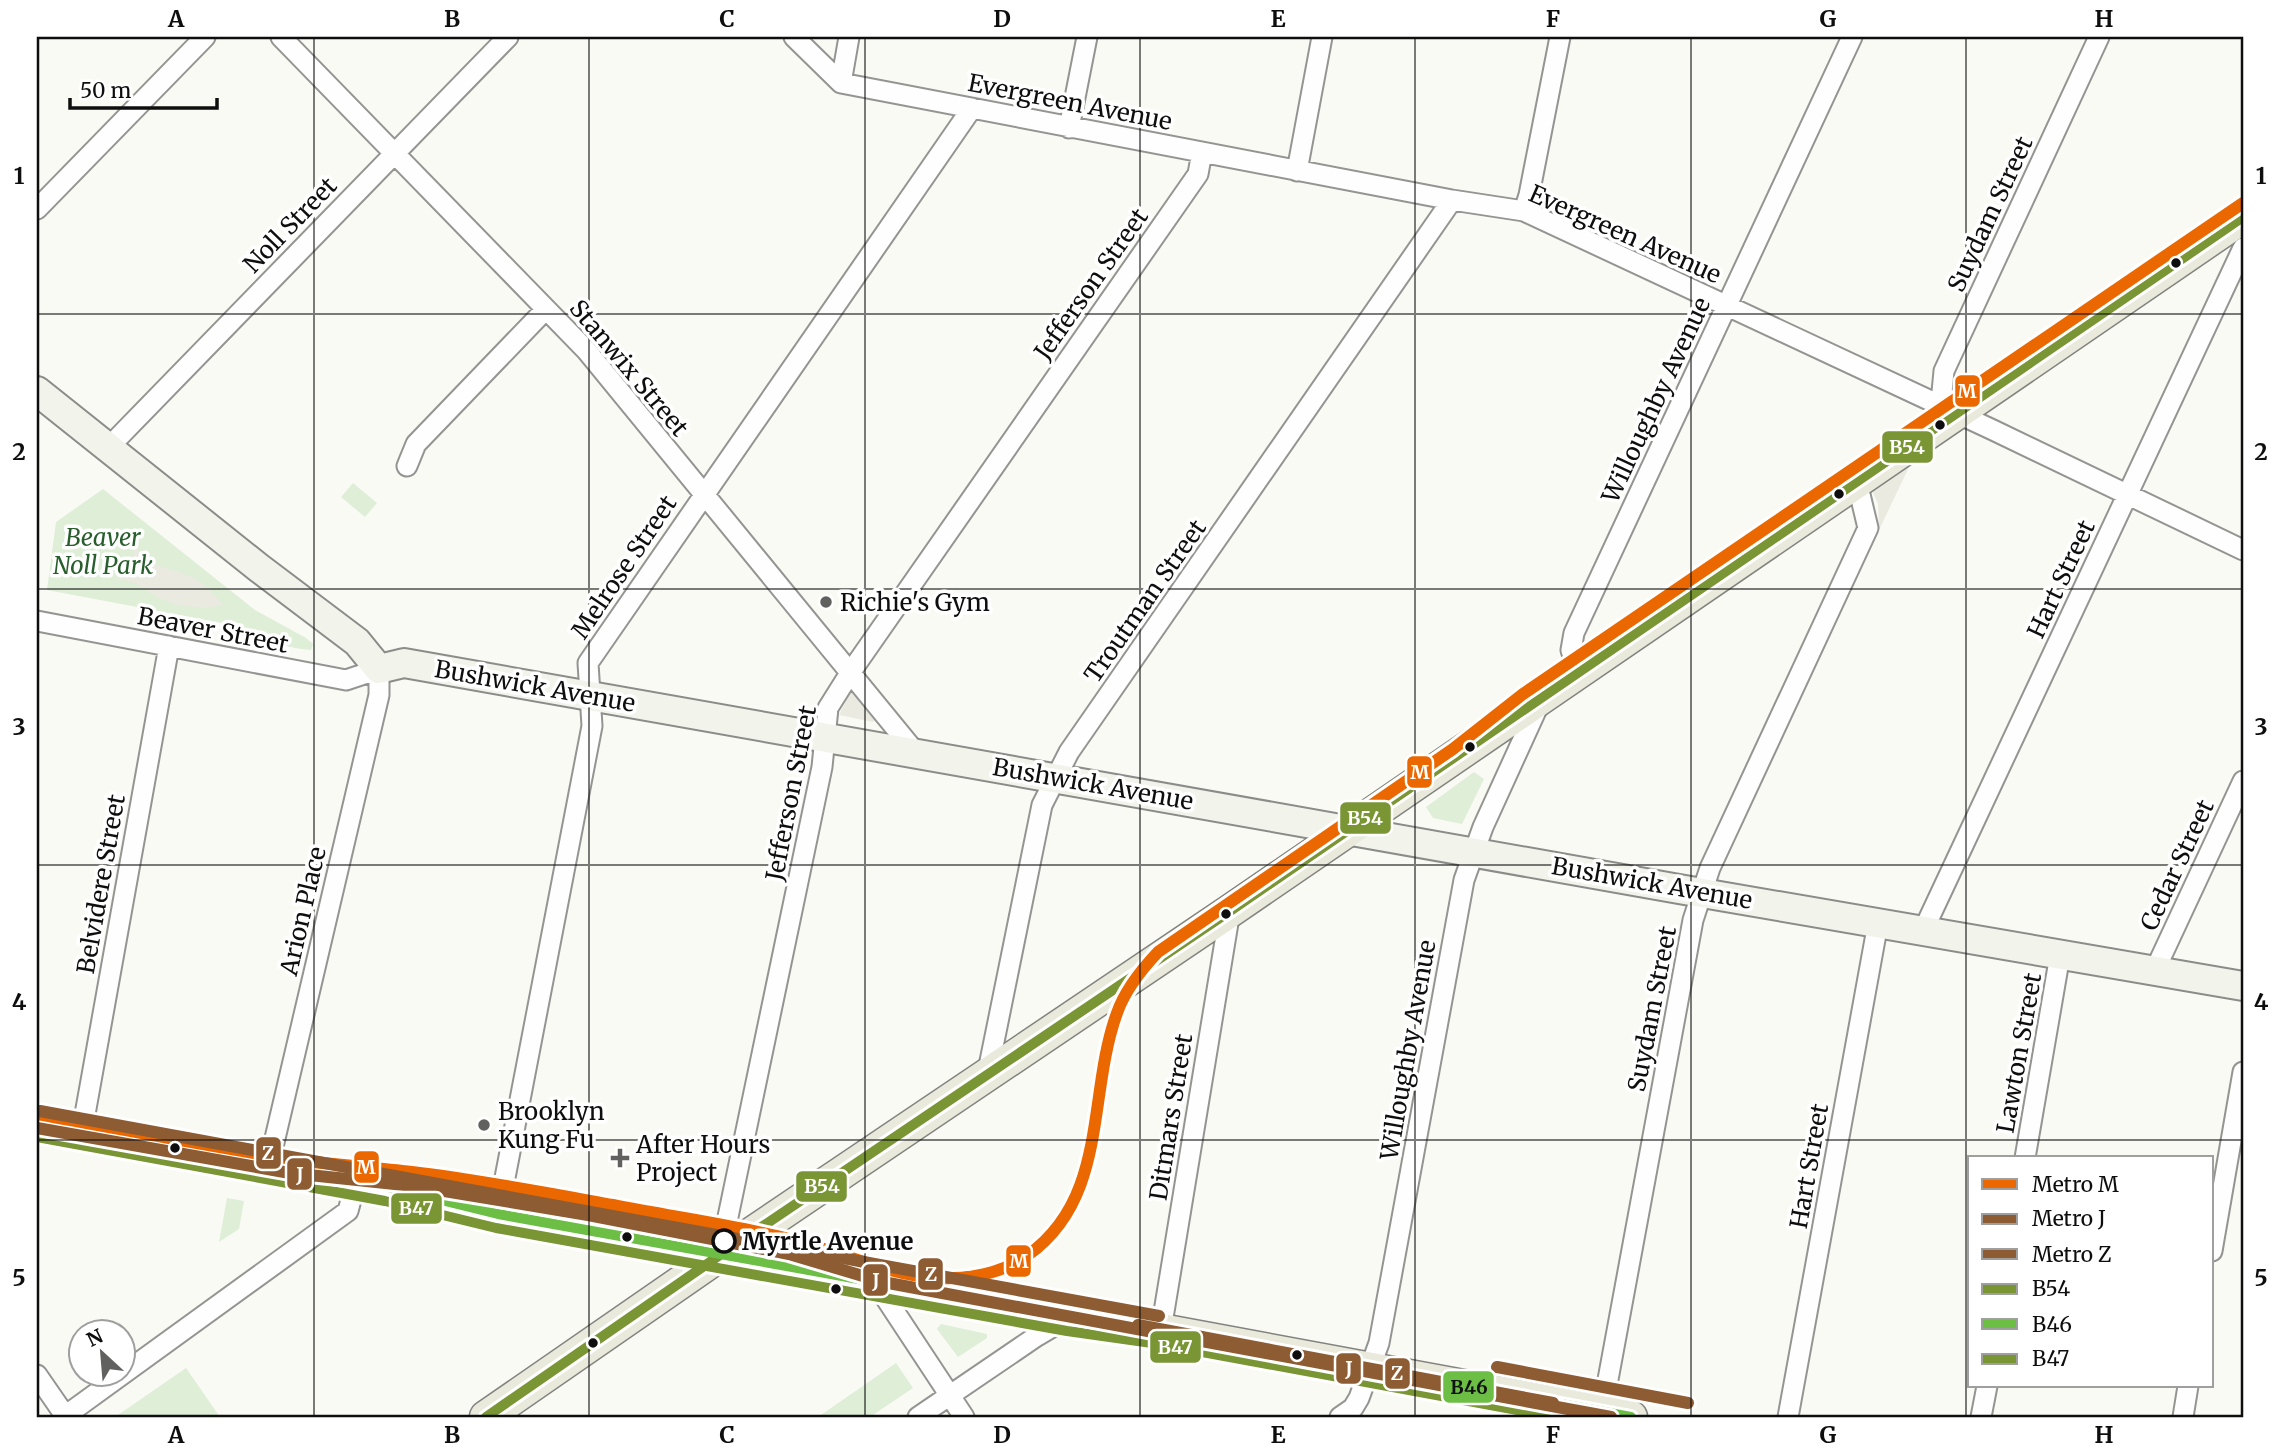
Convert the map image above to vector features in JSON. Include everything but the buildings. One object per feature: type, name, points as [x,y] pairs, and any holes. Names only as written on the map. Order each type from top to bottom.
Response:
[{"type":"main road","points":[[486,1417],[2243,217]]},
{"type":"main road","points":[[37,391],[357,642],[379,669]]},
{"type":"main road","name":"Bushwick Avenue","points":[[379,669],[404,663],[2243,986]]},
{"type":"main road","points":[[37,1123],[356,1181],[498,1214],[1069,1317],[1161,1330],[1617,1415]]},
{"type":"street","points":[[37,209],[205,37]]},
{"type":"street","name":"Stanwix Street","points":[[281,37],[586,350],[916,753]]},
{"type":"street","name":"Noll Street","points":[[108,448],[508,37]]},
{"type":"street","points":[[794,37],[841,83]]},
{"type":"street","points":[[841,83],[849,37]]},
{"type":"street","points":[[1069,128],[1087,37]]},
{"type":"street","points":[[1297,171],[1322,37]]},
{"type":"street","points":[[1524,211],[1530,195],[1560,37]]},
{"type":"street","name":"Willoughby Avenue","points":[[1578,672],[1571,650],[1574,633],[1852,37]]},
{"type":"street","name":"Suydam Street","points":[[1955,413],[1942,392],[1944,371],[2099,37]]},
{"type":"street","name":"Evergreen Avenue","points":[[841,83],[1297,171],[1524,211],[2243,550]]},
{"type":"street","name":"Melrose Street","points":[[498,1214],[592,726],[588,663],[972,108]]},
{"type":"street","name":"Jefferson Street","points":[[720,1255],[822,767],[828,708],[1198,174],[1202,152]]},
{"type":"street","name":"Troutman Street","points":[[987,1076],[1042,805],[1069,752],[1452,200]]},
{"type":"street","name":"Hart Street","points":[[1923,931],[2243,248]]},
{"type":"street","points":[[407,466],[416,444],[546,309]]},
{"type":"street","name":"Suydam Street","points":[[1617,1415],[1693,920],[1710,868],[1868,528],[1857,482]]},
{"type":"street","name":"Beaver Street","points":[[37,621],[346,680],[379,669]]},
{"type":"street","name":"Belvidere Street","points":[[82,1131],[169,646]]},
{"type":"street","name":"Arion Place","points":[[269,1164],[379,695],[379,669]]},
{"type":"street","name":"Willoughby Avenue","points":[[1340,1417],[1353,1408],[1379,1343],[1464,880],[1483,827],[1544,695]]},
{"type":"street","name":"Cedar Street","points":[[2155,970],[2243,781]]},
{"type":"street","name":"Ditmars Street","points":[[1161,1330],[1230,911]]},
{"type":"street","name":"Hart Street","points":[[1788,1417],[1878,923]]},
{"type":"street","name":"Lawton Street","points":[[2025,1156],[2060,955]]},
{"type":"street","points":[[2214,1239],[2243,1072]]},
{"type":"street","points":[[37,1375],[65,1416],[348,1211],[356,1181]]},
{"type":"street","points":[[875,1282],[964,1417]]},
{"type":"street","points":[[918,1417],[1069,1317]]},
{"type":"street","points":[[1981,1417],[1987,1388]]},
{"type":"street","points":[[2183,1417],[2188,1388]]},
{"type":"green space","points":[[353,483],[377,503],[365,517],[341,497]]},
{"type":"green space","name":"Beaver Noll Park","points":[[103,489],[255,610],[306,638],[313,644],[311,650],[277,642],[258,630],[47,590],[56,522]]},
{"type":"green space","points":[[1474,772],[1484,779],[1462,824],[1433,818],[1426,807]]},
{"type":"green space","points":[[227,1198],[244,1201],[239,1229],[219,1242]]},
{"type":"green space","points":[[941,1324],[987,1334],[987,1338],[958,1357],[937,1329]]},
{"type":"green space","points":[[896,1363],[913,1388],[870,1417],[818,1417]]},
{"type":"green space","points":[[186,1368],[220,1417],[115,1417]]},
{"type":"shaded area","points":[[1910,465],[1879,530],[1878,504],[1872,490]]},
{"type":"shaded area","points":[[134,547],[154,564],[193,577],[207,587],[223,605],[203,608],[177,605],[157,597],[135,583],[114,581],[122,578],[128,571],[138,574],[142,571],[134,562]]},
{"type":"shaded area","points":[[852,690],[875,715],[876,720],[873,722],[839,715]]},
{"type":"railway","points":[[1156,1330],[1620,1417]]},
{"type":"metro line","name":"M","points":[[37,1114],[291,1159],[488,1183],[726,1225],[793,1240],[883,1268],[919,1276],[961,1278],[996,1271],[1028,1255],[1054,1231],[1072,1204],[1084,1175],[1092,1143],[1108,1045],[1117,1013],[1134,981],[1158,952],[1453,749],[1523,694],[2243,203]]},
{"type":"metro line","name":"Z","points":[[40,1111],[1159,1316]]},
{"type":"metro line","name":"J","points":[[37,1128],[290,1173],[414,1186],[588,1215],[789,1254],[883,1282],[1611,1417]]},
{"type":"metro line","name":"Z","points":[[1138,1325],[1553,1403]]},
{"type":"metro line","name":"Z","points":[[1497,1367],[1688,1403]]},
{"type":"transit line","name":"B54","points":[[486,1417],[2243,217]]},
{"type":"transit line","name":"B46","points":[[37,1123],[388,1187],[498,1214],[1069,1317],[1161,1330],[1631,1417]]},
{"type":"transit line","name":"B47","points":[[37,1137],[385,1201],[496,1228],[1067,1331],[1159,1344],[1555,1417]]},
{"type":"place","name":"Richie's Gym","points":[[826,602]]},
{"type":"place","name":"Brooklyn Kung Fu","points":[[484,1125]]},
{"type":"place","name":"After Hours Project","points":[[620,1158]]},
{"type":"place","name":"Myrtle Avenue","points":[[724,1241]]}]
